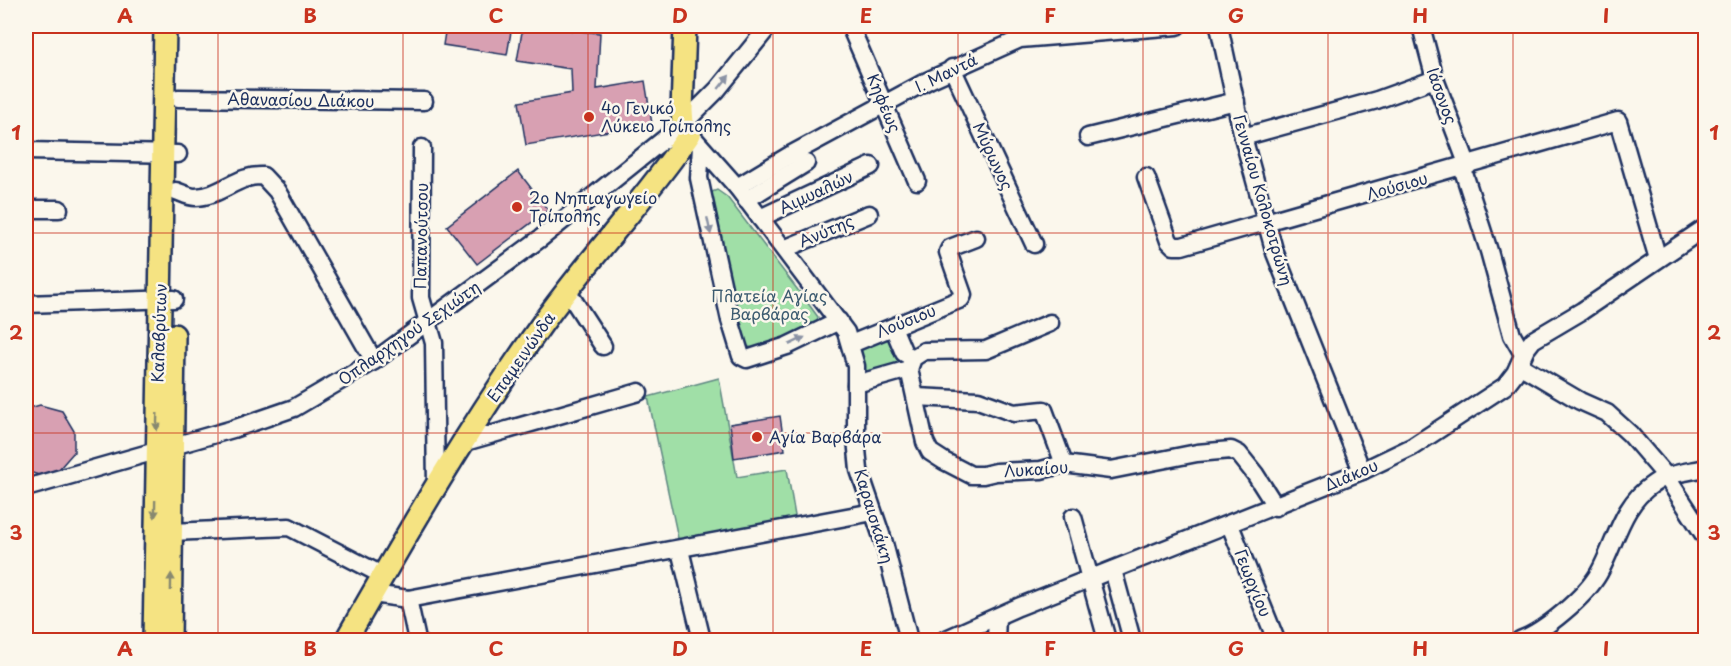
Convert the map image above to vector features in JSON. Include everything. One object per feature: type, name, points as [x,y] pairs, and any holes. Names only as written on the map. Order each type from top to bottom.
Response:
[{"type":"main road","name":"Καλαβρύτων","points":[[154,640],[164,448],[171,154],[165,26]]},
{"type":"main road","name":"Καλαβρύτων","points":[[167,300],[176,191],[171,154],[178,98],[180,26]]},
{"type":"main road","points":[[686,26],[681,100],[691,135]]},
{"type":"main road","name":"Επαμεινώνδα","points":[[346,640],[462,443],[543,322],[691,135]]},
{"type":"main road","name":"Καλαβρύτων","points":[[164,448],[172,532],[170,640]]},
{"type":"street","name":"Οπλαρχηγού Σεχιώτη","points":[[26,488],[294,408],[374,361],[541,238],[691,135],[717,90],[769,26]]},
{"type":"street","name":"Κηφέως","points":[[850,26],[917,181]]},
{"type":"street","name":"Ι. Μαντά","points":[[742,194],[790,155],[952,68],[1034,31],[1177,26]]},
{"type":"street","name":"Γενναίου Κολοκοτρώνη","points":[[1219,26],[1266,224],[1290,294],[1362,471]]},
{"type":"street","name":"Ιάσονος","points":[[1421,26],[1521,360]]},
{"type":"street","name":"Μύρωνος","points":[[952,68],[1034,244]]},
{"type":"street","points":[[1244,136],[1377,100],[1435,79]]},
{"type":"street","name":"Αθανασίου Διάκου","points":[[178,98],[424,101]]},
{"type":"street","points":[[1088,136],[1236,101]]},
{"type":"street","name":"Λούσιου","points":[[1146,177],[1164,229],[1174,246],[1182,246],[1465,167],[1618,121],[1658,259]]},
{"type":"street","points":[[691,135],[730,320],[737,348],[743,358],[754,358],[787,346],[840,321]]},
{"type":"street","name":"Καραισκάκη","points":[[691,135],[742,194],[840,321],[851,344],[856,384],[857,460],[884,543],[909,640]]},
{"type":"street","name":"Παπανούτσου","points":[[422,148],[421,298],[434,343],[436,487]]},
{"type":"street","points":[[26,151],[171,154]]},
{"type":"street","points":[[700,183],[714,161]]},
{"type":"street","points":[[742,194],[806,163]]},
{"type":"street","name":"Αιμυαλών","points":[[760,218],[871,166]]},
{"type":"street","points":[[176,191],[194,197],[211,193],[251,175],[263,176],[277,191],[374,361]]},
{"type":"street","points":[[26,209],[59,209]]},
{"type":"street","name":"Ανύτης","points":[[784,249],[868,214]]},
{"type":"street","name":"Διάκου","points":[[944,640],[1090,578],[1276,507],[1412,447],[1494,395],[1512,378],[1537,337],[1582,311],[1706,227]]},
{"type":"street","name":"Λούσιου","points":[[851,344],[961,299],[963,294],[948,252],[950,248],[976,238]]},
{"type":"street","points":[[568,292],[603,346]]},
{"type":"street","points":[[26,304],[167,300]]},
{"type":"street","points":[[856,384],[911,364],[924,351],[986,350],[1050,323]]},
{"type":"street","points":[[893,327],[911,364]]},
{"type":"street","points":[[1521,360],[1580,401],[1607,413],[1643,447],[1666,476],[1706,538]]},
{"type":"street","name":"Λυκαίου","points":[[911,364],[925,442],[930,452],[971,475],[1041,470],[1064,464],[1111,470],[1197,453],[1231,450],[1240,455],[1276,507]]},
{"type":"street","points":[[462,443],[639,392]]},
{"type":"street","points":[[916,397],[978,400],[1014,413],[1044,410],[1064,464]]},
{"type":"street","points":[[1520,640],[1554,619],[1591,584],[1629,509],[1641,493],[1666,476],[1706,468]]},
{"type":"street","points":[[172,532],[289,527],[377,584],[408,599],[680,550],[873,512]]},
{"type":"street","points":[[1073,517],[1107,640]]},
{"type":"street","name":"Γεωργίου","points":[[1230,525],[1276,640]]},
{"type":"street","points":[[680,550],[702,640]]},
{"type":"street","points":[[1113,570],[1132,640]]},
{"type":"street","points":[[408,599],[417,640]]},
{"type":"street","points":[[996,640],[997,617]]},
{"type":"green space","name":"Πλατεία Αγίας Βαρβάρας","points":[[717,190],[727,197],[810,306],[818,317],[817,323],[787,337],[752,348],[744,345],[712,198],[712,192]]},
{"type":"green space","points":[[890,334],[902,360],[900,364],[870,375],[865,370],[860,345]]},
{"type":"green space","points":[[719,378],[737,477],[787,469],[796,522],[679,543],[648,397]]},
{"type":"building","points":[[446,26],[512,26],[507,55],[443,45]]},
{"type":"building","points":[[523,26],[600,33],[597,89],[645,81],[652,124],[526,145],[519,102],[572,93],[571,69],[517,61]]},
{"type":"building","points":[[518,171],[548,210],[477,264],[447,226]]},
{"type":"building","points":[[40,405],[62,411],[74,431],[74,452],[59,469],[39,475],[26,471],[26,409]]},
{"type":"building","name":"Αγία Βαρβάρα","points":[[780,416],[785,450],[734,458],[730,424]]},
{"type":"place","name":"4ο Γενικό Λύκειο Τρίπολης","points":[[589,117]]},
{"type":"place","name":"2ο Νηπιαγωγείο Τρίπολης","points":[[517,207]]},
{"type":"place","name":"Αγία Βαρβάρα","points":[[757,437]]}]
